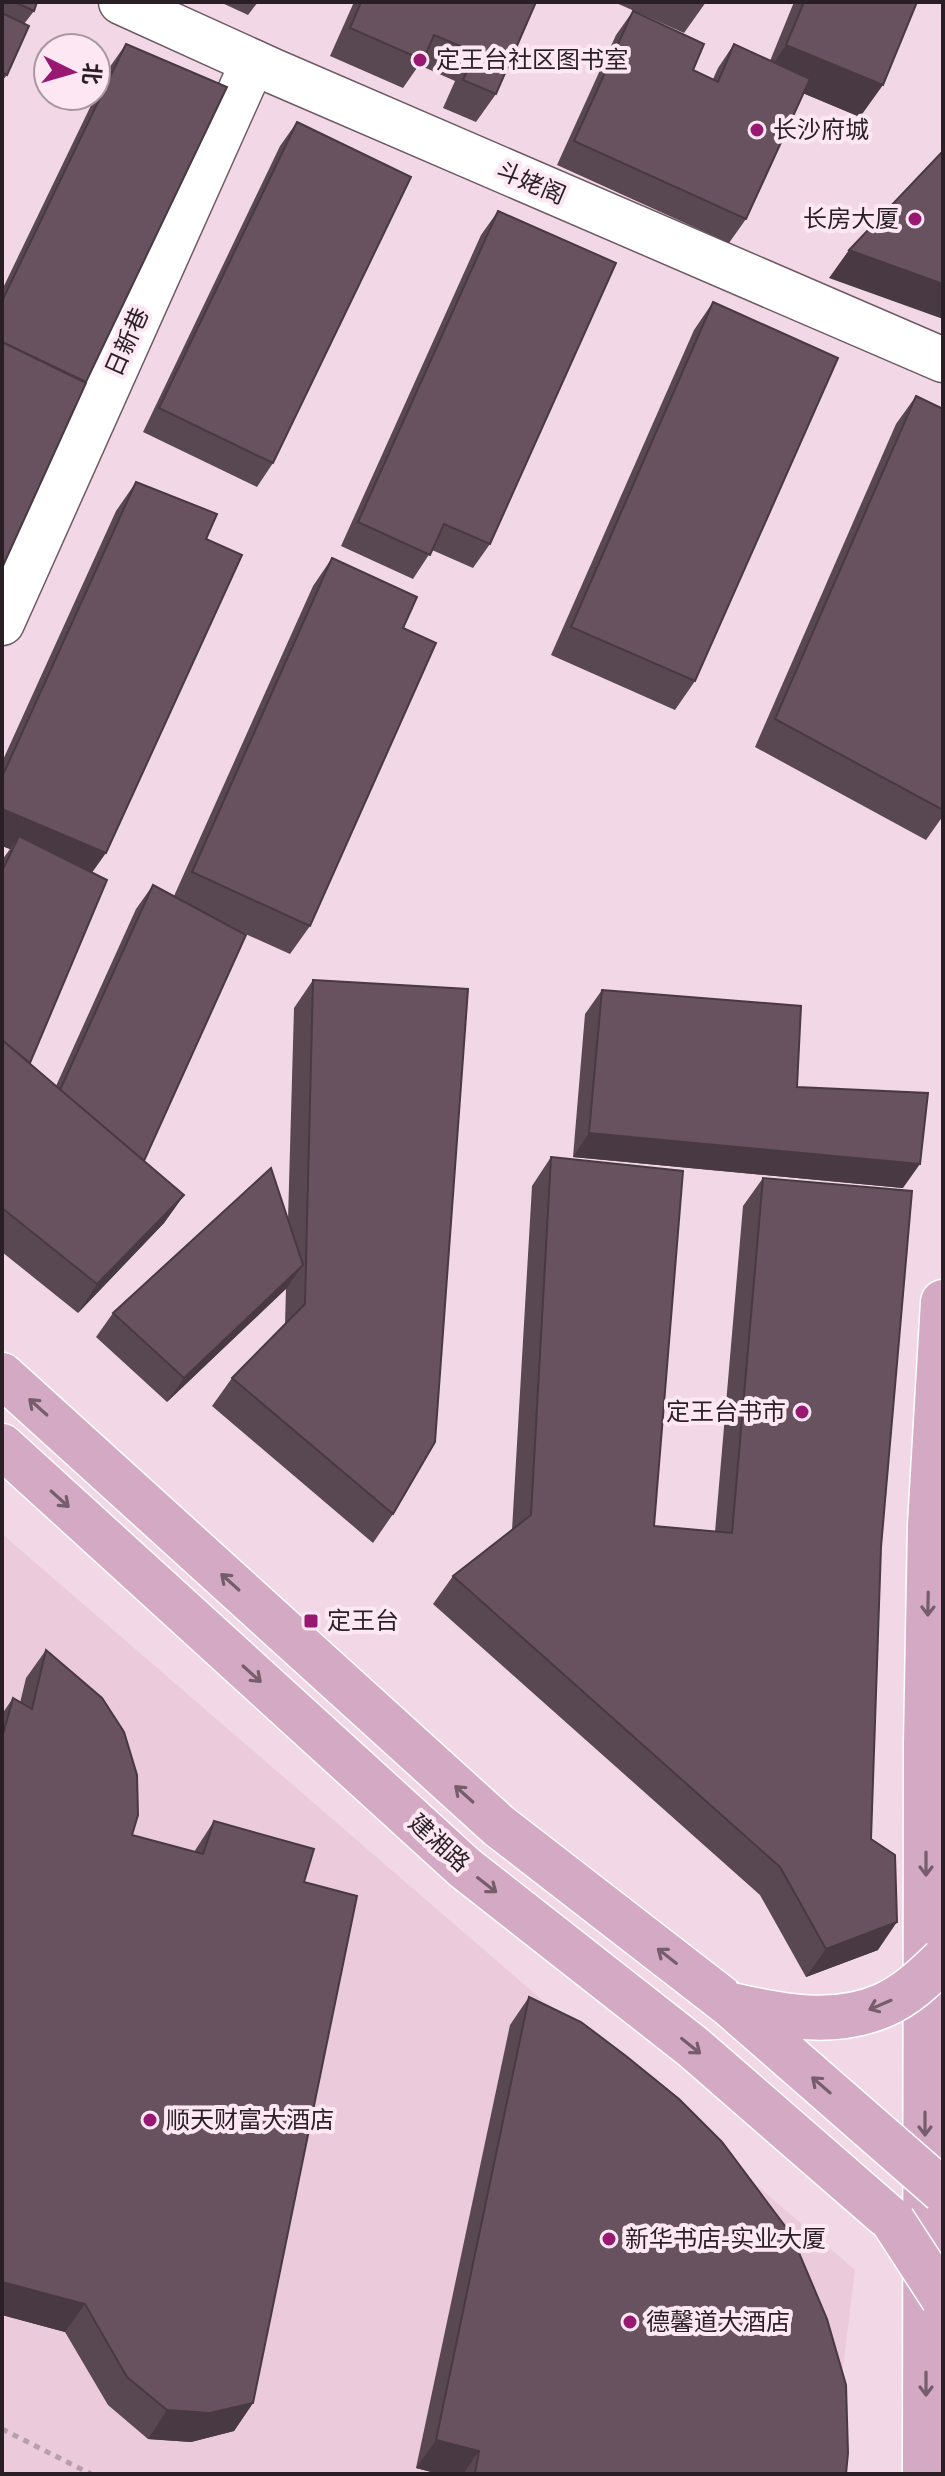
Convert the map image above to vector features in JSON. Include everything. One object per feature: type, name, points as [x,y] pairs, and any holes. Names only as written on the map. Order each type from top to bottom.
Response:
[{"type":"main road","points":[[925,2474],[926,1743],[930,1525],[943,1302]]},
{"type":"main road","points":[[2,1375],[499,1826],[729,2004],[943,2191]]},
{"type":"main road","name":"建湘路","points":[[2,1446],[465,1868],[693,2047],[943,2264]]},
{"type":"main road","points":[[729,2004],[779,2015],[850,2017],[884,2005],[913,1988],[943,1960]]},
{"type":"main road","points":[[893,2221],[943,2298]]},
{"type":"street","name":"斗姥阁","points":[[121,2],[943,360]]},
{"type":"street","name":"日新巷","points":[[2,623],[253,62]]},
{"type":"path","points":[[2,2429],[91,2474]]},
{"type":"shaded area","points":[[2,1534],[855,2270],[830,2474],[2,2474]]},
{"type":"building","points":[[15,2],[37,2],[34,11]]},
{"type":"building","points":[[361,2],[536,2],[496,94],[463,80],[475,52],[434,35],[423,60],[350,28]]},
{"type":"building","points":[[804,2],[917,2],[883,85],[786,45]]},
{"type":"building","points":[[633,11],[704,44],[693,70],[718,82],[734,44],[810,79],[746,219],[574,141]]},
{"type":"building","points":[[2,13],[29,26],[7,75],[2,72]]},
{"type":"building","points":[[126,44],[227,87],[86,382],[2,342],[2,301],[93,112],[112,112],[112,73]]},
{"type":"building","points":[[297,122],[411,177],[273,463],[159,408]]},
{"type":"building","name":"长房大厦","points":[[943,151],[943,284],[849,250]]},
{"type":"building","points":[[498,211],[616,263],[490,544],[444,524],[430,555],[358,522]]},
{"type":"building","points":[[713,302],[838,358],[695,681],[571,627]]},
{"type":"building","points":[[2,342],[86,383],[2,568]]},
{"type":"building","points":[[916,396],[943,409],[943,810],[775,719]]},
{"type":"building","points":[[136,482],[217,514],[206,539],[242,555],[106,853],[2,809],[2,777]]},
{"type":"building","points":[[332,558],[417,597],[403,628],[436,643],[310,926],[192,872]]},
{"type":"building","points":[[19,836],[107,880],[30,1063],[2,1040],[2,871]]},
{"type":"building","points":[[153,885],[246,935],[144,1161],[60,1090]]},
{"type":"building","points":[[313,980],[468,989],[435,1442],[393,1514],[232,1378],[305,1304]]},
{"type":"building","points":[[602,990],[801,1006],[797,1087],[928,1093],[920,1164],[589,1133]]},
{"type":"building","points":[[2,1040],[184,1195],[97,1284],[2,1208]]},
{"type":"building","points":[[551,1157],[683,1171],[654,1526],[732,1533],[763,1178],[912,1191],[881,1547],[871,1839],[895,1855],[897,1922],[826,1949],[780,1867],[453,1576],[531,1515]]},
{"type":"building","points":[[271,1168],[303,1265],[184,1378],[113,1313]]},
{"type":"building","name":"顺天财富大酒店","points":[[46,1650],[102,1698],[124,1732],[137,1775],[138,1815],[132,1835],[203,1854],[214,1821],[314,1849],[304,1882],[357,1896],[253,2403],[210,2413],[167,2410],[127,2377],[85,2304],[2,2282],[2,1738],[13,1698],[32,1709]]},
{"type":"building","name":"新华书店-实业大厦","points":[[529,1997],[581,2022],[679,2099],[722,2142],[791,2234],[827,2319],[846,2385],[846,2474],[475,2474],[479,2451],[436,2440]]},
{"type":"place","name":"定王台社区图书室","points":[[420,60]]},
{"type":"place","name":"长沙府城","points":[[757,130]]},
{"type":"place","name":"长房大厦","points":[[915,219]]},
{"type":"place","name":"定王台书市","points":[[802,1412]]},
{"type":"place","name":"定王台","points":[[311,1621]]},
{"type":"place","name":"顺天财富大酒店","points":[[150,2120]]},
{"type":"place","name":"新华书店-实业大厦","points":[[609,2239]]},
{"type":"place","name":"德馨道大酒店","points":[[630,2322]]}]
